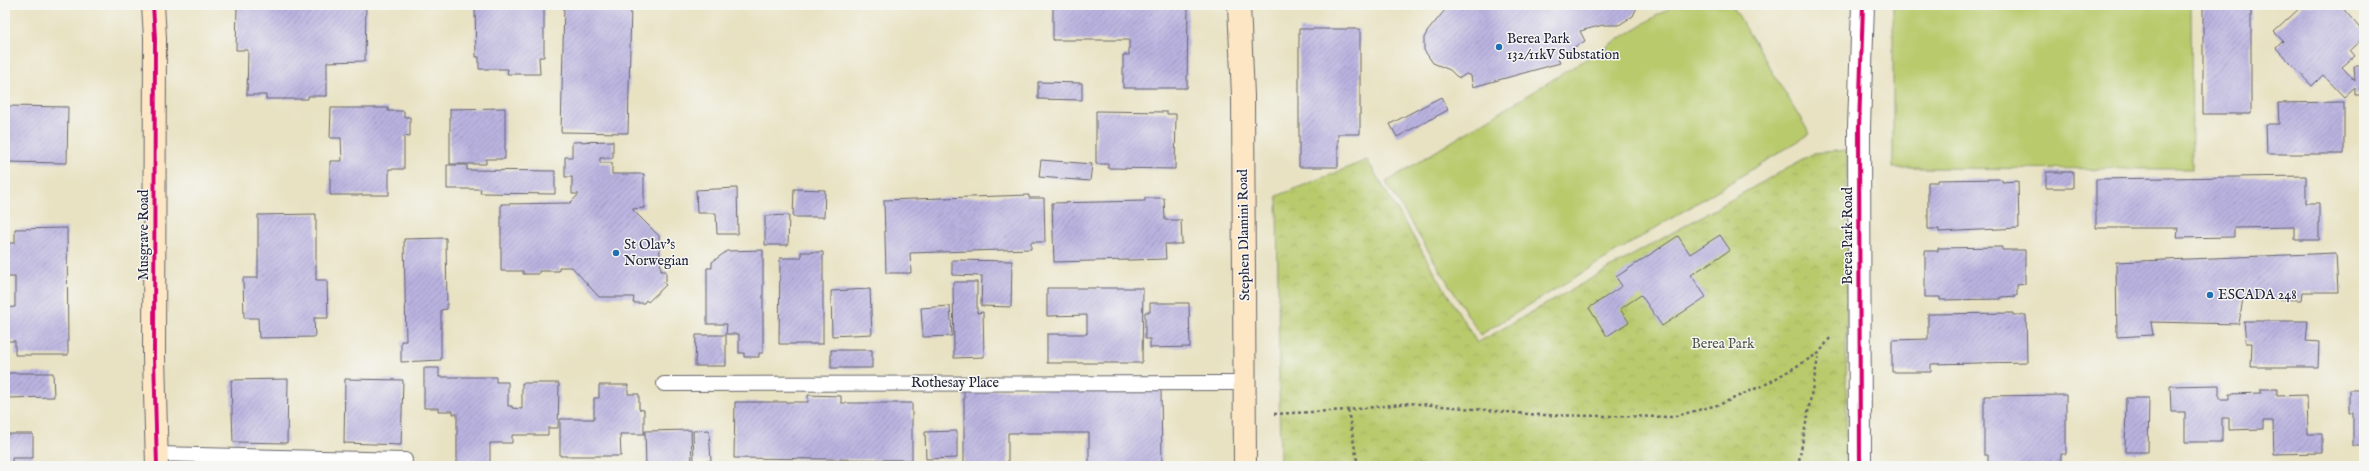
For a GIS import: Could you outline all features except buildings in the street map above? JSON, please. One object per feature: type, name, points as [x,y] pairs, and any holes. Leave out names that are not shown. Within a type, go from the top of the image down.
[{"type":"main road","name":"Musgrave Road","points":[[153,5],[155,38],[154,357],[157,460]]},
{"type":"main road","name":"Stephen Dlamini Road","points":[[1240,5],[1246,383],[1245,466]]},
{"type":"street","name":"Berea Park Road","points":[[1860,466],[1859,127],[1863,5]]},
{"type":"lane","name":"Rothesay Place","points":[[664,384],[1246,383]]},
{"type":"lane","points":[[157,460],[406,460]]},
{"type":"path","points":[[1245,416],[1348,410],[1410,403],[1539,415],[1672,417],[1728,401],[1768,383],[1819,353],[1859,302]]},
{"type":"path","points":[[1798,466],[1819,353]]},
{"type":"path","points":[[1348,410],[1358,466]]},
{"type":"green space","points":[[1674,5],[1732,5],[1810,134],[1480,335],[1386,182]]},
{"type":"green space","points":[[1893,5],[2191,5],[2192,169],[1893,168]]},
{"type":"green space","name":"Berea Park","points":[[1847,150],[1846,466],[1280,466],[1277,196],[1367,160],[1477,343],[1814,153]]},
{"type":"cycle path","points":[[153,5],[155,38],[154,357],[157,466]]},
{"type":"cycle path","points":[[1860,466],[1859,127],[1863,5]]},
{"type":"place","name":"Berea Park 132/11kV Substation","points":[[1499,47]]},
{"type":"place","name":"St Olav's Norwegian","points":[[616,253]]},
{"type":"place","name":"ESCADA 248","points":[[2210,295]]}]
